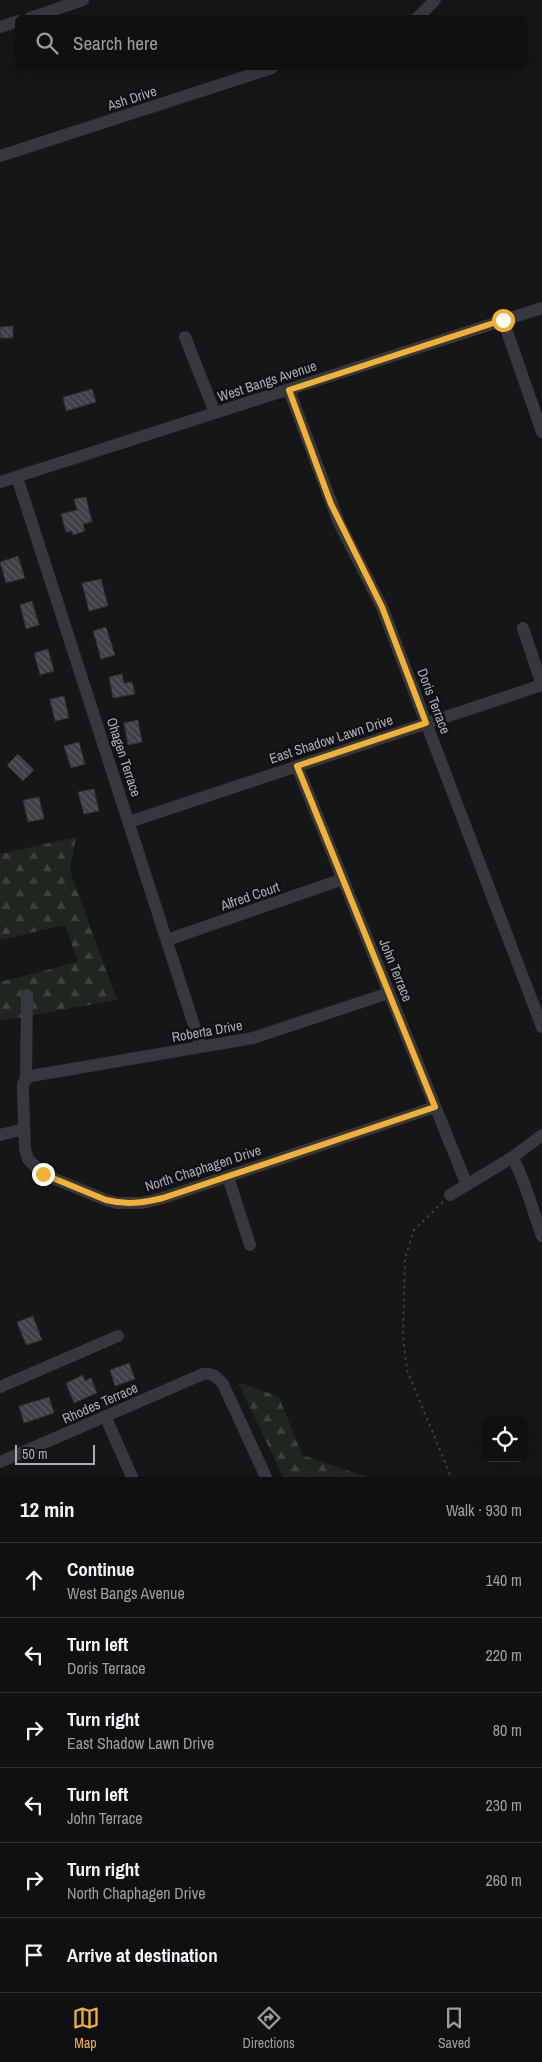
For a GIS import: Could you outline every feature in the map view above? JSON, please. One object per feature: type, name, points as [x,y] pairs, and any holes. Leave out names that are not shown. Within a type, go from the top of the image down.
[{"type":"street","points":[[39,15],[83,0]]},
{"type":"street","points":[[420,15],[435,0]]},
{"type":"street","points":[[0,27],[15,23]]},
{"type":"street","name":"Ash Drive","points":[[0,156],[266,70]]},
{"type":"street","name":"West Bangs Avenue","points":[[5,478],[289,390],[542,308]]},
{"type":"street","points":[[503,320],[542,432]]},
{"type":"street","points":[[185,337],[215,413]]},
{"type":"street","name":"Doris Terrace","points":[[289,390],[331,504],[382,607],[542,1027]]},
{"type":"street","name":"Ohagen Terrace","points":[[5,478],[129,822],[201,1047]]},
{"type":"street","points":[[523,628],[542,685]]},
{"type":"street","name":"East Shadow Lawn Drive","points":[[129,822],[542,685]]},
{"type":"street","name":"John Terrace","points":[[297,766],[467,1185]]},
{"type":"street","name":"Alfred Court","points":[[167,940],[343,879]]},
{"type":"street","name":"Roberta Drive","points":[[26,1079],[32,1076],[268,1034],[389,993]]},
{"type":"street","name":"North Chaphagen Drive","points":[[27,995],[26,1079],[23,1084],[23,1093],[25,1150],[28,1159],[43,1174],[106,1200],[117,1203],[142,1203],[228,1177],[435,1107]]},
{"type":"street","points":[[0,1135],[24,1130]]},
{"type":"street","points":[[450,1195],[513,1157],[542,1134]]},
{"type":"street","points":[[513,1157],[542,1236]]},
{"type":"street","points":[[228,1177],[250,1245]]},
{"type":"street","points":[[0,1388],[118,1336]]},
{"type":"street","name":"Rhodes Terrace","points":[[0,1462],[106,1418],[203,1374],[212,1374],[223,1384],[266,1477]]},
{"type":"street","points":[[106,1418],[132,1477]]},
{"type":"path","points":[[450,1195],[414,1230],[405,1258],[403,1336],[407,1370],[451,1477]]},
{"type":"green space","points":[[76,837],[70,871],[117,1000],[0,1021],[0,982],[78,962],[65,925],[0,940],[0,854]]},
{"type":"green space","points":[[238,1382],[279,1397],[302,1455],[368,1477],[283,1477]]},
{"type":"building","points":[[13,326],[13,338],[0,338],[0,327]]},
{"type":"building","points":[[92,389],[96,402],[66,411],[63,397]]},
{"type":"building","points":[[86,497],[92,522],[83,524],[85,531],[73,535],[72,531],[66,532],[61,514],[77,510],[74,499]]},
{"type":"building","points":[[18,556],[25,578],[6,583],[0,562]]},
{"type":"building","points":[[101,579],[108,606],[89,611],[82,583]]},
{"type":"building","points":[[32,601],[39,625],[26,629],[20,605]]},
{"type":"building","points":[[106,627],[115,655],[101,659],[93,631]]},
{"type":"building","points":[[48,649],[54,671],[40,675],[34,653]]},
{"type":"building","points":[[122,674],[124,683],[132,682],[135,694],[113,698],[109,677]]},
{"type":"building","points":[[64,696],[69,718],[55,721],[50,699]]},
{"type":"building","points":[[138,720],[142,742],[128,745],[124,723]]},
{"type":"building","points":[[79,742],[85,764],[71,768],[64,746]]},
{"type":"building","points":[[18,754],[34,770],[23,781],[7,765]]},
{"type":"building","points":[[94,789],[99,811],[84,814],[78,792]]},
{"type":"building","points":[[39,797],[44,819],[28,822],[23,800]]},
{"type":"building","points":[[33,1316],[42,1340],[26,1345],[17,1322]]},
{"type":"building","points":[[129,1363],[135,1379],[115,1386],[110,1370]]},
{"type":"building","points":[[83,1375],[85,1381],[91,1378],[97,1393],[74,1403],[66,1383]]},
{"type":"building","points":[[49,1397],[54,1413],[24,1423],[19,1406]]},
{"type":"route","points":[[43,1174],[106,1200],[117,1203],[142,1203],[163,1198],[435,1107],[297,766],[426,723],[382,607],[331,504],[289,390],[503,320]]}]
